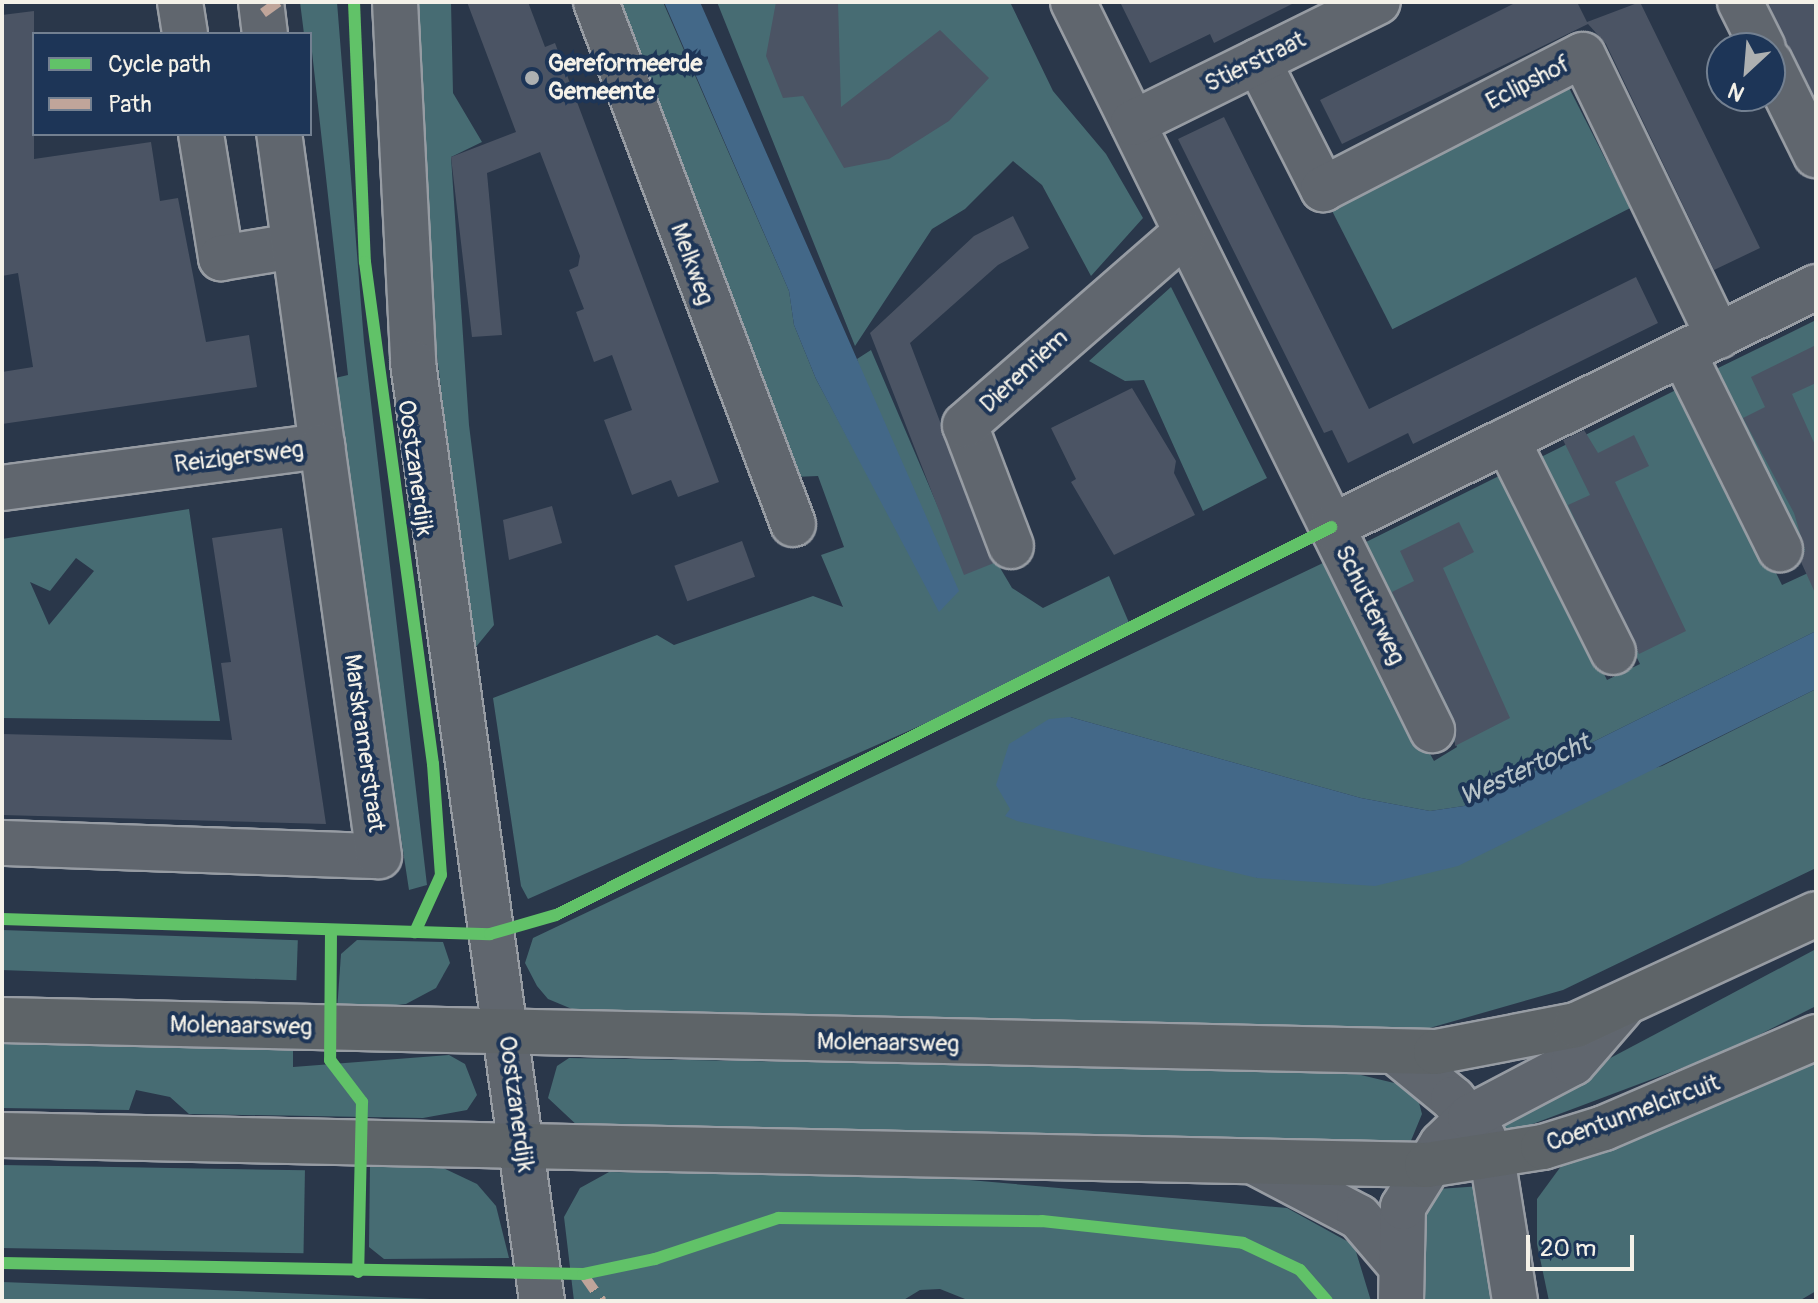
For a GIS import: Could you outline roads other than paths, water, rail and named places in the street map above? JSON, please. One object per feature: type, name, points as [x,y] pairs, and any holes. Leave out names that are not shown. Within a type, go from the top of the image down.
[{"type":"main road","points":[[1397,1053],[1530,1037],[1620,1009],[1816,914]]},
{"type":"main road","name":"Molenaarsweg","points":[[2,1020],[507,1035],[1397,1053]]},
{"type":"main road","name":"Coentunnelcircuit","points":[[1492,1157],[1604,1128],[1816,1037]]},
{"type":"main road","points":[[2,1135],[1258,1164],[1427,1165],[1492,1157]]},
{"type":"street","points":[[180,2],[185,32]]},
{"type":"street","points":[[261,2],[265,32]]},
{"type":"street","name":"Oostzanerdijk","points":[[395,2],[413,363],[542,1301]]},
{"type":"street","name":"Melkweg","points":[[596,2],[793,524]]},
{"type":"street","points":[[1073,2],[1133,123],[1183,235],[1331,527]]},
{"type":"street","name":"Stierstraat","points":[[1133,123],[1378,2]]},
{"type":"street","points":[[1740,2],[1755,32]]},
{"type":"street","name":"Eclipshof","points":[[1258,61],[1323,189],[1583,55],[1701,344]]},
{"type":"street","points":[[1786,94],[1816,155]]},
{"type":"street","points":[[201,136],[221,258],[294,246]]},
{"type":"street","name":"Reizigersweg","points":[[2,488],[322,446],[279,136]]},
{"type":"street","name":"Dierenriem","points":[[1011,546],[965,425],[1183,235]]},
{"type":"street","name":"Schutterweg","points":[[1432,730],[1331,527],[1816,287]]},
{"type":"street","points":[[1701,344],[1780,549]]},
{"type":"street","points":[[1507,440],[1613,652]]},
{"type":"street","name":"Marskramerstraat","points":[[2,843],[379,856],[322,446]]},
{"type":"street","points":[[1401,1283],[1403,1207],[1427,1165],[1470,1117],[1573,1063],[1620,1009]]},
{"type":"street","points":[[1397,1053],[1470,1117],[1492,1157],[1515,1301]]},
{"type":"street","points":[[1258,1164],[1359,1217],[1401,1283]]},
{"type":"water","points":[[664,2],[700,2],[959,591],[939,612],[816,379],[794,325],[789,291]]},
{"type":"water","points":[[1816,631],[1816,689],[1458,866],[1375,886],[1257,878],[1017,821],[1005,816],[1010,809],[996,785],[1009,744],[1049,719],[1070,717],[1361,798],[1430,811],[1464,806]]},
{"type":"place","name":"Gereformeerde Gemeente","points":[[532,78]]},
{"type":"water label","name":"Westertocht","points":[[1525,771]]}]
